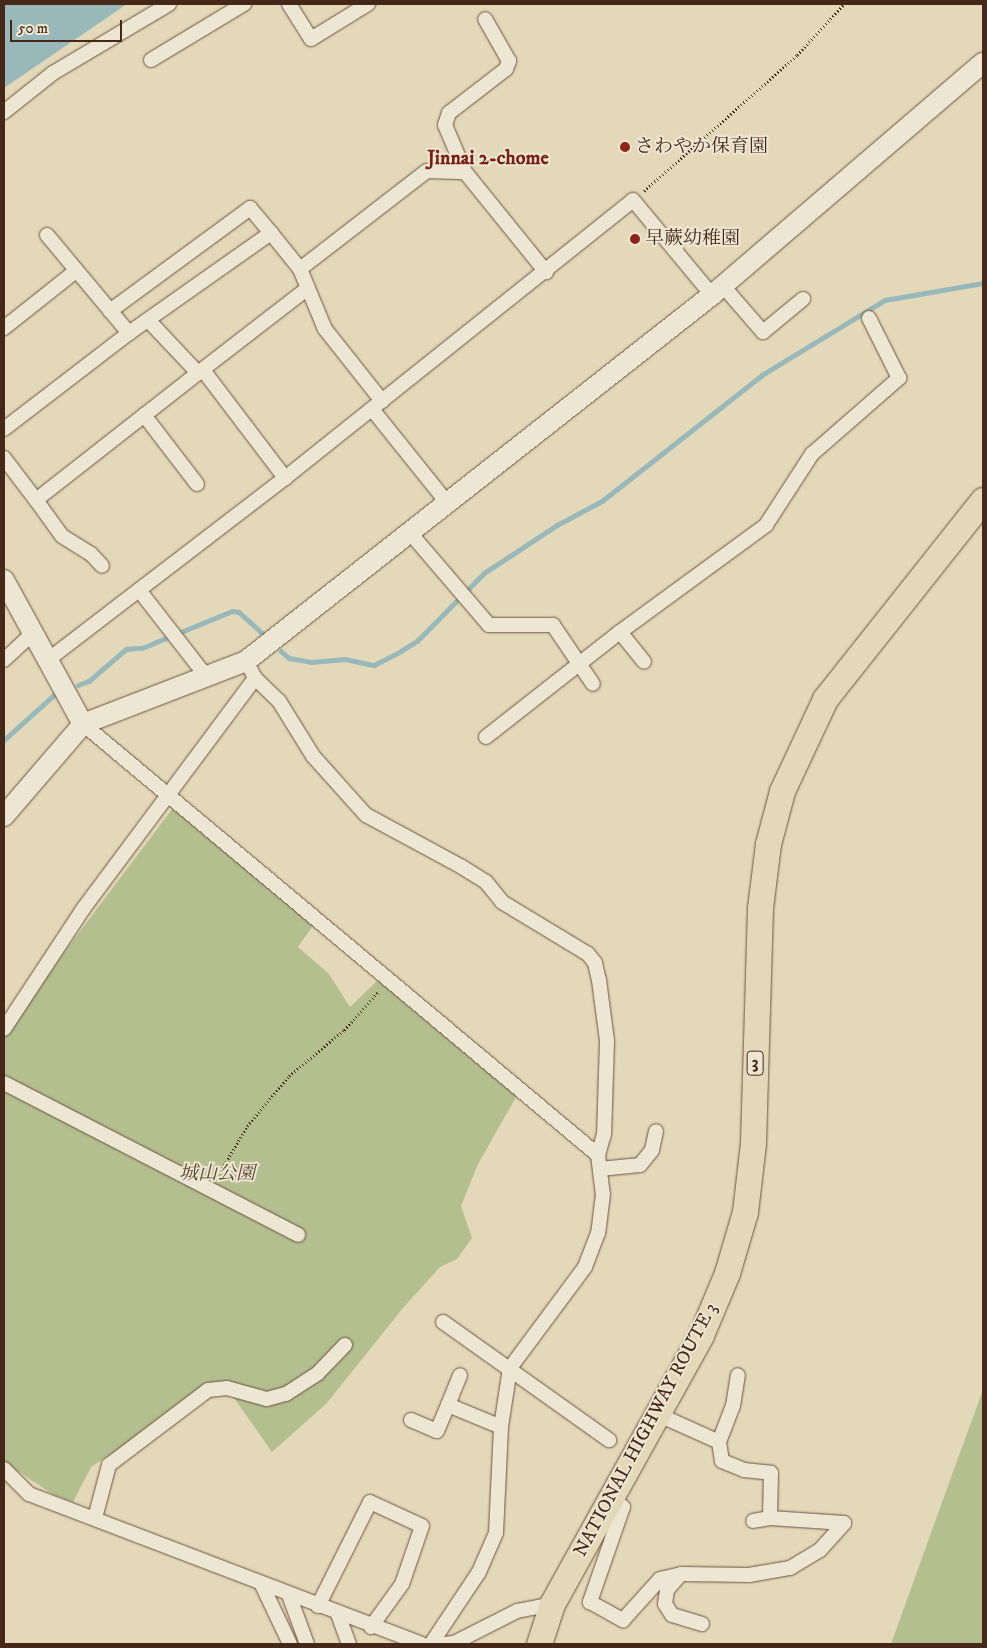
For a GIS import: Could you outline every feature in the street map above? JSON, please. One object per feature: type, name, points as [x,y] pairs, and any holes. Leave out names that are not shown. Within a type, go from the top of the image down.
[{"type":"highway","name":"NATIONAL HIGHWAY ROUTE 3","points":[[539,1644],[552,1604],[701,1335],[727,1273],[745,1212],[753,1143],[760,908],[768,844],[782,791],[825,698],[983,500]]},
{"type":"street","points":[[4,112],[53,73],[169,4]]},
{"type":"street","points":[[151,60],[244,4]]},
{"type":"street","points":[[289,4],[311,40],[368,4]]},
{"type":"street","points":[[485,20],[509,61],[506,68],[449,113],[444,125],[465,172],[546,272]]},
{"type":"street","points":[[4,1029],[83,909],[165,796],[250,670],[411,534],[717,290],[983,63]]},
{"type":"street","points":[[300,269],[427,171],[465,172]]},
{"type":"street","points":[[49,659],[285,478],[546,272],[633,200],[717,290],[763,332],[803,300]]},
{"type":"street","points":[[110,311],[250,208],[300,269],[325,329],[449,505]]},
{"type":"street","points":[[4,429],[129,333],[271,233]]},
{"type":"street","points":[[47,235],[129,333]]},
{"type":"street","points":[[4,328],[76,271]]},
{"type":"street","points":[[36,500],[308,288]]},
{"type":"street","points":[[486,737],[620,632],[766,525],[812,454],[899,378],[869,318]]},
{"type":"street","points":[[148,320],[200,371],[285,478]]},
{"type":"street","points":[[144,415],[197,484]]},
{"type":"street","points":[[4,458],[62,536],[91,554],[102,566]]},
{"type":"street","points":[[411,534],[489,625],[553,624],[593,684]]},
{"type":"street","points":[[4,580],[83,724],[165,796],[388,980],[599,1162],[640,1164],[652,1150],[656,1131]]},
{"type":"street","points":[[139,590],[206,676]]},
{"type":"street","points":[[4,660],[34,632]]},
{"type":"street","points":[[620,632],[644,662]]},
{"type":"street","points":[[4,816],[83,724],[206,676],[250,670]]},
{"type":"street","points":[[250,670],[279,701],[292,726],[330,778],[366,815],[486,882],[502,902],[588,954],[595,963],[607,1041],[604,1134],[599,1162],[603,1194],[598,1233],[585,1267],[510,1368],[501,1427],[496,1533],[479,1572],[431,1644]]},
{"type":"street","points":[[4,1084],[298,1235]]},
{"type":"street","points":[[443,1322],[510,1368],[608,1440]]},
{"type":"street","points":[[95,1518],[109,1465],[208,1390],[227,1388],[267,1399],[286,1394],[318,1373],[344,1345]]},
{"type":"street","points":[[411,1420],[437,1431],[460,1375]]},
{"type":"street","points":[[738,1375],[732,1406],[719,1442],[722,1460],[744,1470],[771,1472],[770,1518]]},
{"type":"street","points":[[448,1405],[501,1427]]},
{"type":"street","points":[[656,1414],[719,1442]]},
{"type":"street","points":[[4,1469],[29,1494],[95,1518],[262,1586],[421,1644]]},
{"type":"street","points":[[611,1498],[623,1507],[590,1602],[622,1620],[660,1579],[681,1574],[749,1575],[790,1568],[820,1550],[844,1523],[770,1518],[753,1521]]},
{"type":"street","points":[[318,1606],[370,1502],[422,1526],[402,1584],[372,1627]]},
{"type":"street","points":[[681,1574],[667,1590],[665,1604],[672,1615],[702,1624]]},
{"type":"street","points":[[262,1586],[290,1644]]},
{"type":"street","points":[[289,1596],[307,1644]]},
{"type":"street","points":[[443,1644],[454,1643],[517,1611],[552,1604]]},
{"type":"street","points":[[338,1614],[349,1644]]},
{"type":"path","points":[[633,200],[797,55],[844,4]]},
{"type":"path","points":[[210,1189],[247,1126],[289,1076],[344,1030],[388,980]]},
{"type":"green space","name":"城山公園","points":[[173,808],[317,920],[298,947],[329,974],[350,1007],[378,980],[520,1090],[478,1164],[461,1206],[472,1238],[457,1259],[440,1267],[403,1308],[326,1404],[272,1452],[227,1388],[208,1390],[91,1467],[73,1502],[54,1495],[4,1462],[4,1032]]},
{"type":"green space","points":[[983,1390],[983,1644],[891,1644],[958,1458]]},
{"type":"water","points":[[7,4],[127,4],[4,88],[4,6]]},
{"type":"waterway","points":[[281,651],[289,658],[311,662],[345,659],[374,665],[401,651],[417,641],[484,573],[557,525],[602,501],[762,375],[885,300],[983,283]]},
{"type":"waterway","points":[[78,685],[89,681],[126,649],[142,648],[232,611],[239,612],[261,632]]},
{"type":"waterway","points":[[4,740],[55,694]]},
{"type":"place","name":"さわやか保育園","points":[[625,147]]},
{"type":"place","name":"早蕨幼稚園","points":[[635,239]]},
{"type":"district","name":"Jinnai 2-chome","points":[[488,158]]}]
